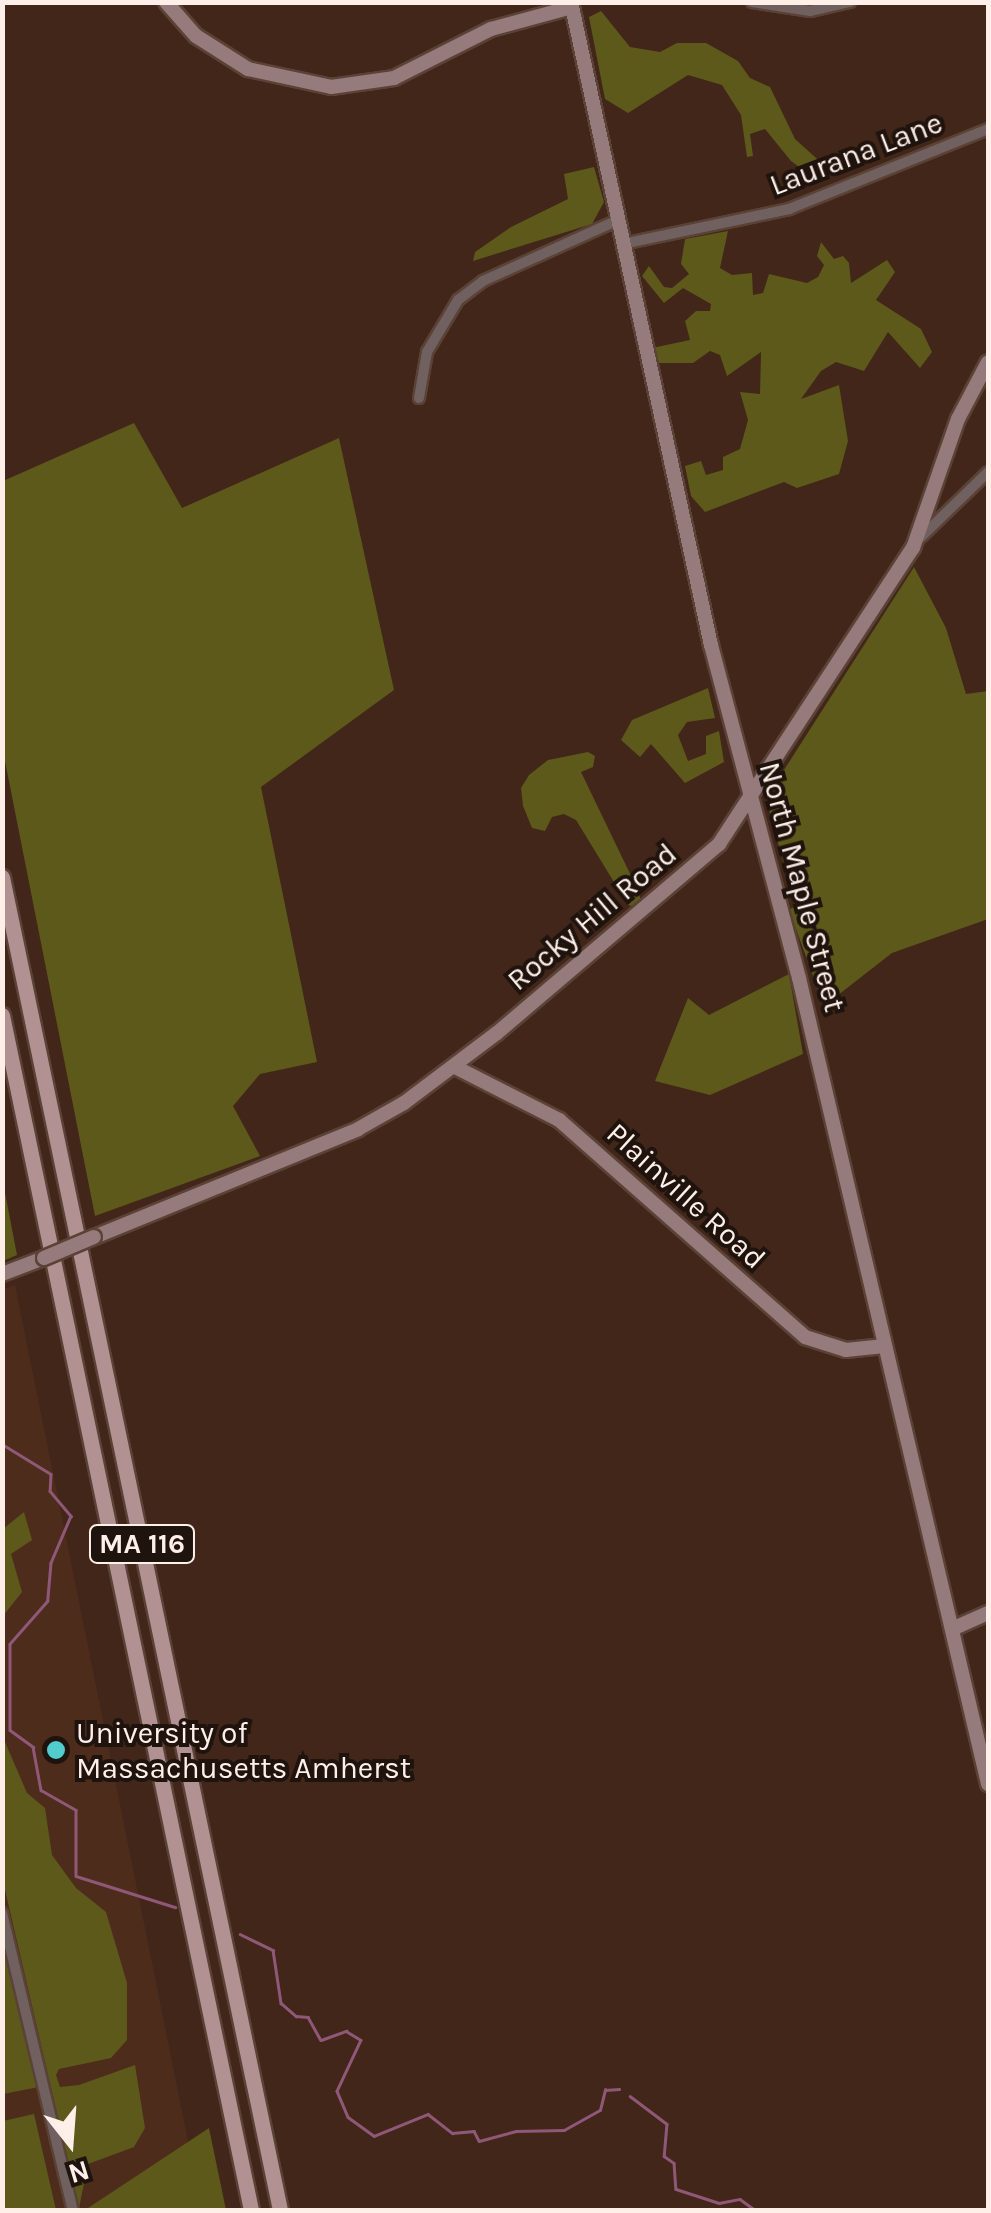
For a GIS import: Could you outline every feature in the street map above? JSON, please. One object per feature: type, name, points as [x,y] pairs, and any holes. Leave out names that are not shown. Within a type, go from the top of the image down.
[{"type":"main road","points":[[166,2],[196,36],[240,65],[283,81],[331,87],[394,78],[491,29],[576,4]]},
{"type":"main road","name":"North Maple Street","points":[[576,4],[616,221],[750,802],[799,978],[882,1346],[988,1784]]},
{"type":"main road","name":"Rocky Hill Road","points":[[2,1274],[358,1129],[455,1068],[688,872],[750,802],[913,548],[958,419],[988,362]]},
{"type":"main road","name":"MA 116","points":[[2,877],[280,2210]]},
{"type":"main road","name":"MA 116","points":[[2,1015],[251,2210]]},
{"type":"main road","name":"Plainville Road","points":[[455,1068],[559,1120],[805,1337],[846,1350],[882,1346]]},
{"type":"main road","points":[[952,1629],[988,1613]]},
{"type":"street","points":[[752,2],[810,11],[850,2]]},
{"type":"street","name":"Laurana Lane","points":[[622,244],[788,209],[988,130]]},
{"type":"street","points":[[419,398],[427,352],[458,300],[482,281],[616,221]]},
{"type":"street","points":[[913,548],[949,503],[988,472]]},
{"type":"street","points":[[2,1913],[73,2210]]},
{"type":"shaded area","points":[[601,11],[630,47],[660,52],[677,43],[706,43],[738,61],[750,78],[770,87],[795,139],[825,166],[820,174],[809,174],[791,161],[765,129],[750,134],[753,156],[747,157],[741,115],[722,85],[688,75],[628,113],[605,99],[589,17]]},
{"type":"shaded area","points":[[594,167],[604,202],[592,224],[473,261],[475,252],[511,227],[568,199],[564,174]]},
{"type":"shaded area","points":[[728,231],[720,268],[732,275],[752,273],[753,295],[763,293],[769,274],[807,283],[818,277],[824,265],[817,256],[821,242],[834,259],[843,256],[849,263],[851,283],[887,260],[895,272],[876,300],[921,329],[932,352],[920,368],[888,332],[864,371],[836,362],[821,371],[801,399],[839,385],[848,441],[839,474],[797,488],[784,482],[705,512],[691,496],[685,466],[701,461],[706,475],[723,470],[723,457],[740,449],[748,420],[740,392],[760,394],[761,352],[727,376],[720,355],[710,351],[693,363],[655,363],[652,348],[690,340],[685,321],[696,311],[710,311],[711,304],[683,288],[664,303],[642,276],[649,266],[664,287],[672,288],[689,274],[681,264],[685,239]]},
{"type":"shaded area","points":[[134,423],[182,508],[339,438],[394,690],[261,787],[317,1062],[260,1074],[233,1106],[260,1156],[95,1216],[3,751],[3,481]]},
{"type":"shaded area","points":[[914,567],[946,628],[966,694],[988,691],[988,919],[892,953],[824,1006],[789,910],[795,906],[766,798]]},
{"type":"shaded area","points":[[708,688],[715,718],[687,722],[678,735],[688,761],[706,754],[706,736],[719,731],[724,762],[685,783],[651,744],[640,757],[621,740],[632,720]]},
{"type":"shaded area","points":[[588,752],[595,756],[593,767],[581,772],[634,882],[641,900],[635,907],[628,905],[576,820],[564,814],[552,817],[545,831],[532,828],[523,806],[521,788],[529,775],[548,760]]},
{"type":"shaded area","points":[[789,974],[803,1054],[710,1095],[655,1081],[688,998],[709,1015]]},
{"type":"shaded area","points":[[2,1177],[17,1255],[3,1261],[2,1261]]},
{"type":"shaded area","name":"University of Massachusetts Amherst","points":[[15,1285],[202,2210],[3,2210],[2,1290]]},
{"type":"shaded area","points":[[24,1512],[32,1540],[11,1554],[22,1592],[3,1616],[3,1529]]},
{"type":"shaded area","points":[[2,1735],[27,1793],[45,1808],[52,1855],[76,1888],[106,1912],[127,1983],[127,2040],[111,2058],[59,2069],[56,2075],[60,2087],[79,2085],[135,2065],[145,2128],[134,2147],[88,2164],[79,2208],[3,1881]]},
{"type":"shaded area","points":[[2,1912],[44,2086],[3,2094],[2,2094]]},
{"type":"shaded area","points":[[34,2114],[56,2210],[3,2210],[3,2121]]},
{"type":"shaded area","points":[[209,2128],[226,2210],[85,2210]]},
{"type":"waterway","points":[[2,1444],[51,1474],[50,1491],[71,1516],[51,1563],[48,1601],[10,1644],[10,1730],[33,1747],[41,1790],[76,1810],[76,1876],[175,1907]]},
{"type":"waterway","points":[[240,1934],[273,1950],[281,2003],[296,2016],[308,2017],[321,2040],[346,2031],[361,2040],[337,2091],[348,2117],[374,2136],[428,2114],[452,2133],[474,2131],[479,2141],[516,2131],[564,2130],[600,2110],[605,2090],[619,2089]]},
{"type":"waterway","points":[[630,2096],[667,2124],[664,2156],[674,2163],[676,2189],[719,2203],[740,2199],[755,2210]]},
{"type":"place","name":"University of Massachusetts Amherst","points":[[56,1750]]}]
